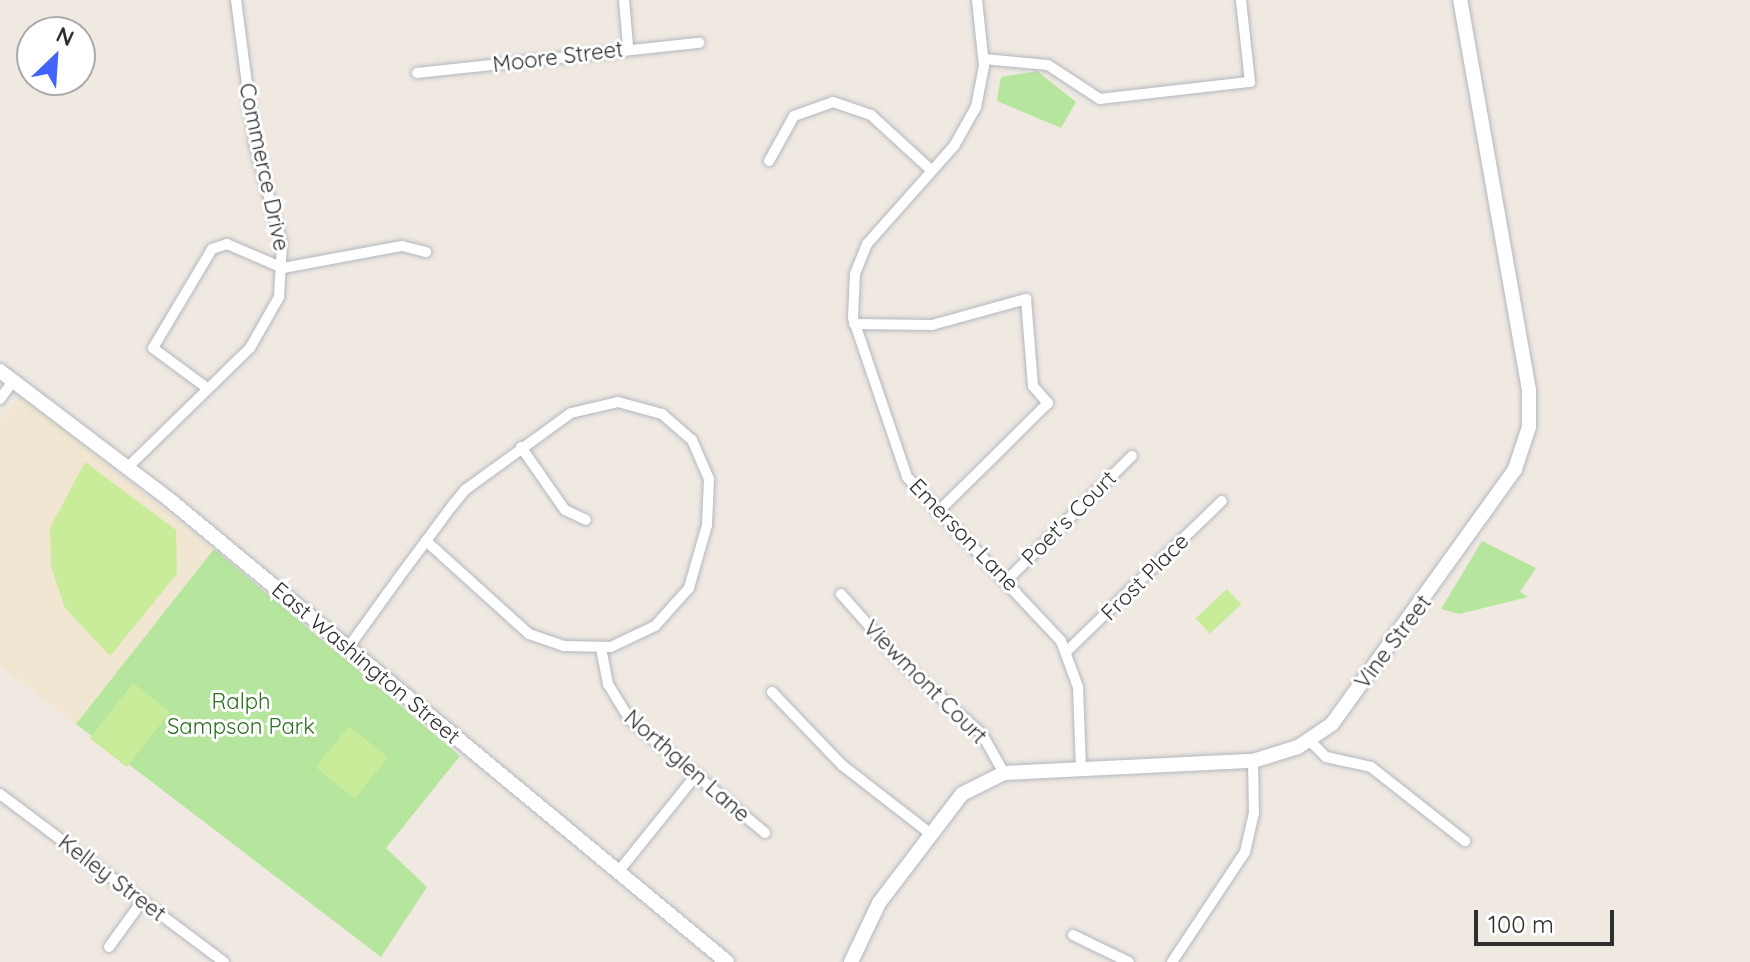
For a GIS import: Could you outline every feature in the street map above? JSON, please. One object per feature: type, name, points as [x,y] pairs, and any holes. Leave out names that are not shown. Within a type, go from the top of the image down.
[{"type":"main road","name":"Vine Street","points":[[851,962],[927,831],[962,794],[1004,773],[1253,761],[1309,740],[1332,724],[1478,525],[1515,469],[1529,427],[1529,390],[1460,0]]},
{"type":"main road","name":"East Washington Street","points":[[0,371],[128,467],[727,962]]},
{"type":"street","name":"Commerce Drive","points":[[128,467],[265,327],[283,268],[255,146],[236,0]]},
{"type":"street","points":[[624,0],[628,46]]},
{"type":"street","name":"Emerson Lane","points":[[977,0],[984,59],[972,116],[860,258],[854,324],[897,459],[938,512],[1007,580],[1066,652],[1078,687],[1081,769]]},
{"type":"street","points":[[984,59],[1048,65],[1100,99],[1250,82],[1241,0]]},
{"type":"street","name":"Moore Street","points":[[417,73],[628,46],[699,43]]},
{"type":"street","points":[[769,161],[791,119],[833,102],[871,115],[931,170]]},
{"type":"street","points":[[207,388],[153,348],[212,249],[227,244],[283,268],[402,246],[426,252]]},
{"type":"street","points":[[854,324],[932,325],[1026,299],[1033,386],[1048,403],[938,512]]},
{"type":"street","points":[[0,399],[13,381]]},
{"type":"street","points":[[348,648],[426,541],[471,484],[571,413],[624,402],[674,422],[705,465],[710,508],[689,588],[655,626],[601,648],[558,645],[521,629],[426,541]]},
{"type":"street","points":[[521,447],[565,510],[586,520]]},
{"type":"street","name":"Poet's Court","points":[[1007,580],[1132,456]]},
{"type":"street","name":"Frost Place","points":[[1066,652],[1222,501]]},
{"type":"street","name":"Viewmont Court","points":[[841,594],[900,661],[982,734],[1004,773]]},
{"type":"street","name":"Northglen Lane","points":[[601,648],[608,684],[628,718],[765,833]]},
{"type":"street","points":[[772,692],[842,765],[927,831]]},
{"type":"street","points":[[1309,740],[1326,757],[1371,767],[1465,841]]},
{"type":"street","points":[[1172,962],[1243,855],[1254,814],[1253,761]]},
{"type":"street","points":[[618,872],[697,774]]},
{"type":"street","name":"Kelley Street","points":[[1,796],[224,962]]},
{"type":"street","points":[[109,947],[143,900]]},
{"type":"street","points":[[1073,935],[1129,962]]},
{"type":"shaded area","points":[[20,395],[214,549],[76,724],[0,666],[0,421]]},
{"type":"green space","points":[[1037,71],[1076,102],[1061,128],[997,101],[1001,77]]},
{"type":"green space","points":[[85,462],[176,530],[177,574],[110,656],[65,608],[51,566],[50,528]]},
{"type":"green space","points":[[1482,541],[1536,568],[1520,592],[1528,597],[1459,614],[1441,609]]},
{"type":"green space","name":"Ralph Sampson Park","points":[[214,549],[460,756],[386,848],[427,887],[381,957],[76,724]]},
{"type":"green space","points":[[1227,589],[1241,604],[1210,634],[1196,618]]},
{"type":"green space","points":[[133,683],[170,712],[127,767],[90,738]]},
{"type":"green space","points":[[349,726],[388,757],[355,799],[316,767]]}]
